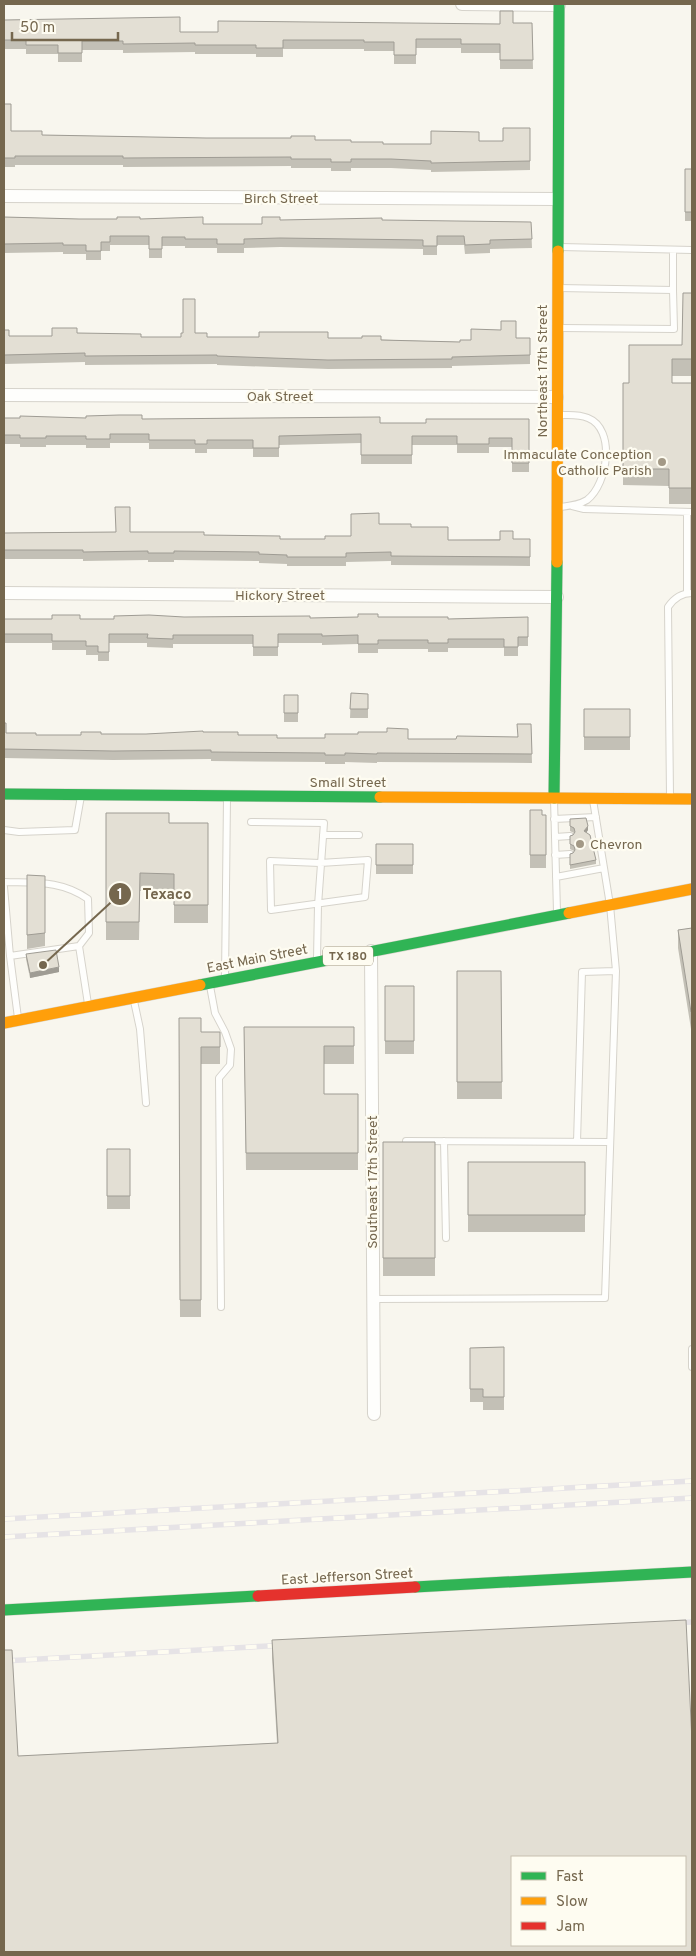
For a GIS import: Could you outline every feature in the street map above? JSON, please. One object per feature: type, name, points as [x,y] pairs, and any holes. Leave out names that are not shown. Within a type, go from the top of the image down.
[{"type":"street","points":[[462,4],[559,4]]},
{"type":"street","name":"Northeast 17th Street","points":[[554,798],[557,597],[559,4]]},
{"type":"street","name":"Birch Street","points":[[4,196],[558,199]]},
{"type":"street","name":"Oak Street","points":[[4,395],[557,397]]},
{"type":"street","name":"Hickory Street","points":[[4,593],[557,597]]},
{"type":"street","name":"Small Street","points":[[4,794],[692,799]]},
{"type":"street","name":"East Main Street","points":[[4,1023],[692,888]]},
{"type":"street","name":"Southeast 17th Street","points":[[371,951],[374,1414]]},
{"type":"street","name":"East Jefferson Street","points":[[4,1610],[692,1572]]},
{"type":"lane","points":[[557,247],[692,250]]},
{"type":"lane","points":[[557,328],[674,329],[672,250]]},
{"type":"lane","points":[[557,288],[673,290]]},
{"type":"lane","points":[[557,415],[580,415],[590,418],[600,426],[604,436],[605,462],[600,482],[587,499],[572,506],[557,507]]},
{"type":"lane","points":[[572,506],[584,510],[690,512],[690,593],[674,599],[668,607],[670,799]]},
{"type":"lane","points":[[4,830],[19,832],[75,830],[81,795]]},
{"type":"lane","points":[[225,980],[227,796]]},
{"type":"lane","points":[[554,798],[557,915]]},
{"type":"lane","points":[[373,1299],[604,1298],[616,971],[610,905],[593,799]]},
{"type":"lane","points":[[554,819],[596,817]]},
{"type":"lane","points":[[252,822],[324,823],[320,862],[317,962]]},
{"type":"lane","points":[[589,835],[598,834]]},
{"type":"lane","points":[[323,835],[359,835]]},
{"type":"lane","points":[[555,837],[570,836]]},
{"type":"lane","points":[[593,852],[601,851]]},
{"type":"lane","points":[[555,855],[570,854]]},
{"type":"lane","points":[[368,860],[365,897],[318,905],[271,910],[270,861],[320,862],[368,860]]},
{"type":"lane","points":[[556,877],[604,868]]},
{"type":"lane","points":[[4,882],[53,884],[75,890],[88,899],[88,933],[79,946],[89,1006]]},
{"type":"lane","points":[[4,887],[18,1020]]},
{"type":"lane","points":[[10,956],[79,946]]},
{"type":"lane","points":[[577,1142],[582,972],[616,971]]},
{"type":"lane","points":[[209,983],[215,1013],[231,1049],[230,1065],[219,1078],[221,1307]]},
{"type":"lane","points":[[133,998],[140,1029],[146,1103]]},
{"type":"lane","points":[[406,1141],[610,1142]]},
{"type":"lane","points":[[444,1141],[446,1238]]},
{"type":"lane","points":[[692,1350],[692,1367]]},
{"type":"building","points":[[500,11],[513,11],[513,23],[532,23],[533,60],[500,60],[500,44],[461,44],[461,39],[416,39],[416,55],[394,55],[394,42],[364,42],[364,40],[283,40],[283,48],[256,48],[256,45],[195,45],[195,43],[123,44],[123,41],[82,41],[82,53],[58,53],[58,45],[26,45],[26,40],[4,40],[4,20],[180,17],[180,32],[218,32],[218,21],[500,24]]},
{"type":"building","points":[[4,104],[11,104],[11,131],[42,131],[42,135],[206,138],[291,138],[291,136],[315,136],[315,140],[351,140],[351,142],[383,142],[383,144],[431,144],[431,131],[479,132],[479,141],[503,141],[503,128],[530,128],[530,161],[431,163],[431,161],[391,159],[351,159],[351,162],[331,162],[331,159],[291,159],[291,157],[123,158],[123,156],[15,156],[15,158],[4,158]]},
{"type":"building","points":[[685,169],[692,169],[692,212],[685,212]]},
{"type":"building","points":[[4,217],[117,219],[117,217],[140,217],[140,219],[203,217],[203,224],[262,224],[262,217],[280,217],[280,220],[382,218],[382,220],[531,222],[532,239],[490,240],[490,244],[465,245],[464,236],[437,236],[437,246],[423,246],[423,240],[280,238],[244,239],[244,244],[217,244],[217,239],[162,237],[162,249],[149,249],[149,236],[110,236],[110,242],[101,242],[101,251],[86,251],[86,245],[63,245],[63,243],[4,244]]},
{"type":"building","points":[[683,293],[692,293],[692,359],[672,359],[672,383],[692,383],[692,488],[669,488],[669,469],[623,469],[623,383],[629,383],[629,345],[682,345]]},
{"type":"building","points":[[183,299],[195,299],[195,333],[207,333],[207,337],[259,337],[259,332],[328,332],[328,338],[381,336],[381,340],[460,342],[460,340],[471,340],[471,329],[501,330],[501,321],[516,321],[516,338],[530,338],[530,355],[452,357],[452,359],[328,360],[217,355],[85,356],[85,353],[4,355],[4,330],[9,330],[9,336],[52,336],[52,328],[77,328],[77,333],[141,334],[141,337],[181,337],[181,333],[183,333]]},
{"type":"building","points":[[142,415],[142,419],[380,417],[380,423],[426,423],[426,419],[529,419],[529,463],[512,463],[512,438],[489,438],[489,444],[457,444],[457,436],[412,436],[412,455],[361,455],[361,434],[279,436],[279,448],[253,448],[253,440],[207,440],[207,444],[195,444],[195,440],[149,440],[149,434],[110,434],[110,439],[86,439],[86,436],[20,438],[20,435],[4,435],[4,418],[20,418],[20,416],[86,418],[86,416]]},
{"type":"building","points":[[115,507],[130,507],[130,532],[204,532],[204,535],[280,536],[280,539],[325,539],[325,536],[351,536],[351,514],[379,513],[379,524],[411,524],[411,527],[448,527],[448,540],[500,540],[500,531],[513,531],[513,539],[530,539],[530,557],[391,556],[391,552],[346,553],[346,557],[287,557],[287,555],[259,554],[259,552],[174,551],[174,553],[148,553],[148,551],[4,550],[4,533],[116,532]]},
{"type":"building","points":[[358,614],[378,614],[378,617],[448,617],[448,619],[528,617],[528,637],[518,637],[518,647],[504,647],[504,639],[448,639],[448,643],[428,643],[428,640],[378,640],[378,644],[358,644],[358,635],[278,634],[278,647],[253,647],[253,635],[173,635],[173,639],[147,638],[148,634],[109,634],[109,652],[98,652],[98,646],[86,646],[86,641],[52,641],[52,634],[4,634],[4,619],[52,619],[52,615],[80,615],[80,619],[114,619],[114,616],[149,615],[184,617],[310,616],[310,618],[358,617]]},
{"type":"building","points":[[351,693],[368,694],[368,709],[350,709]]},
{"type":"building","points":[[284,695],[298,695],[298,713],[284,713]]},
{"type":"building","points":[[584,709],[630,709],[630,737],[584,737]]},
{"type":"building","points":[[4,723],[6,723],[6,733],[36,733],[36,735],[81,735],[81,732],[146,734],[203,731],[238,732],[238,735],[277,735],[277,738],[325,738],[325,734],[387,732],[387,728],[408,729],[408,739],[456,739],[457,736],[518,737],[517,724],[531,724],[532,754],[345,753],[345,755],[325,755],[325,753],[211,752],[211,750],[4,749]]},
{"type":"building","points":[[530,810],[542,810],[542,815],[546,815],[546,855],[530,855]]},
{"type":"building","points":[[106,813],[169,813],[169,823],[208,823],[208,905],[174,905],[174,874],[140,873],[139,922],[106,922]]},
{"type":"building","name":"Chevron","points":[[586,818],[588,826],[584,831],[590,835],[596,860],[570,865],[570,854],[575,850],[574,846],[570,844],[570,836],[575,832],[574,828],[570,826],[570,819]]},
{"type":"building","points":[[376,844],[413,844],[413,865],[376,865]]},
{"type":"building","points":[[27,875],[45,876],[45,933],[27,935]]},
{"type":"building","points":[[692,928],[692,1011],[691,1012],[678,930]]},
{"type":"building","points":[[56,950],[59,967],[30,973],[26,954]]},
{"type":"building","points":[[457,971],[501,971],[502,1082],[457,1082]]},
{"type":"building","points":[[385,986],[414,986],[414,1041],[385,1041]]},
{"type":"building","points":[[179,1018],[201,1018],[201,1032],[220,1032],[220,1047],[201,1047],[201,1300],[180,1300]]},
{"type":"building","points":[[244,1027],[354,1027],[354,1046],[324,1046],[324,1094],[358,1094],[358,1153],[246,1153]]},
{"type":"building","points":[[383,1142],[435,1142],[435,1258],[383,1258]]},
{"type":"building","points":[[107,1149],[130,1149],[130,1196],[107,1196]]},
{"type":"building","points":[[468,1162],[585,1162],[585,1215],[468,1215]]},
{"type":"building","points":[[504,1347],[504,1397],[483,1397],[483,1389],[470,1389],[470,1348]]},
{"type":"building","points":[[686,1620],[692,1741],[692,1952],[4,1952],[4,1650],[12,1650],[18,1756],[278,1743],[272,1640]]},
{"type":"railway","points":[[4,1519],[692,1481]]},
{"type":"railway","points":[[4,1537],[692,1498]]},
{"type":"railway","points":[[673,1623],[692,1622]]},
{"type":"railway","points":[[4,1661],[286,1645]]},
{"type":"traffic: fast","points":[[558,251],[559,4]]},
{"type":"traffic: fast","points":[[554,798],[557,562]]},
{"type":"traffic: fast","points":[[4,794],[380,797]]},
{"type":"traffic: fast","points":[[200,985],[569,913]]},
{"type":"traffic: fast","points":[[415,1587],[692,1572]]},
{"type":"traffic: fast","points":[[4,1610],[258,1596]]},
{"type":"traffic: slow","points":[[557,562],[558,251]]},
{"type":"traffic: slow","points":[[380,797],[692,799]]},
{"type":"traffic: slow","points":[[569,913],[692,889]]},
{"type":"traffic: slow","points":[[4,1023],[200,985]]},
{"type":"traffic: jam","points":[[258,1596],[415,1587]]},
{"type":"place","name":"Immaculate Conception Catholic Parish","points":[[662,462]]},
{"type":"place","name":"Chevron","points":[[580,844]]},
{"type":"place","name":"Texaco","points":[[43,965]]}]
